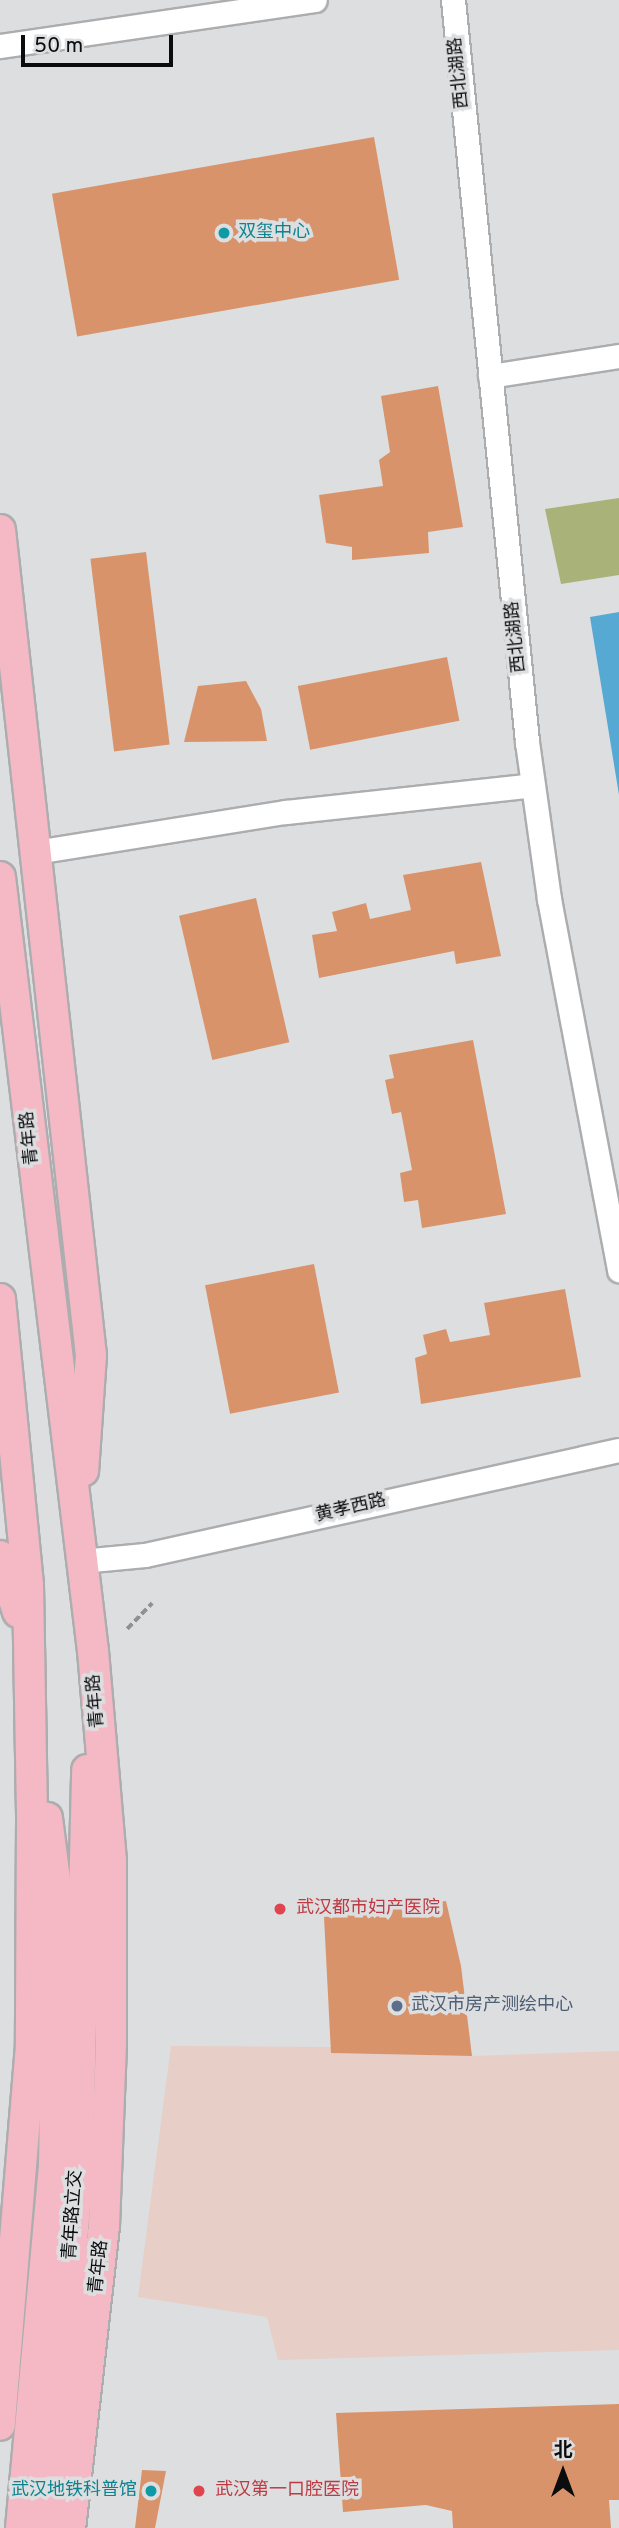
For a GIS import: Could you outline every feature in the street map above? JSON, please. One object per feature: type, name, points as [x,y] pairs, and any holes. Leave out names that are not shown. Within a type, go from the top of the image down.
[{"type":"main road","points":[[0,530],[91,1355],[80,1550]]},
{"type":"main road","name":"青年路","points":[[0,877],[93,1651],[111,1861],[111,2043],[104,2226],[70,2528]]},
{"type":"main road","points":[[0,1299],[13,1593]]},
{"type":"main road","points":[[0,1556],[13,1593],[30,1663],[69,1902]]},
{"type":"main road","points":[[69,1902],[93,1651]]},
{"type":"main road","points":[[0,2425],[11,2199],[31,2045],[30,1663]]},
{"type":"main road","name":"青年路立交","points":[[21,2528],[54,2166],[69,1902]]},
{"type":"main road","name":"青年路立交","points":[[48,2528],[77,2186],[69,1902]]},
{"type":"street","points":[[0,46],[315,0]]},
{"type":"street","name":"西北湖路","points":[[453,0],[533,785],[549,899],[619,1269]]},
{"type":"street","points":[[490,376],[619,356]]},
{"type":"street","points":[[35,852],[286,812],[533,785]]},
{"type":"street","name":"黄孝西路","points":[[80,1550],[145,1555],[619,1450]]},
{"type":"path","points":[[127,1629],[152,1603]]},
{"type":"shaded area","points":[[171,2046],[331,2047],[333,2053],[472,2056],[619,2051],[619,2350],[278,2360],[267,2317],[138,2297]]},
{"type":"green space","points":[[619,498],[619,575],[561,584],[545,509]]},
{"type":"water","points":[[619,612],[619,795],[590,617]]},
{"type":"building","name":"双玺中心","points":[[374,137],[399,280],[77,337],[52,194]]},
{"type":"building","points":[[438,386],[463,527],[428,532],[429,553],[352,560],[352,547],[326,543],[319,495],[383,486],[379,460],[390,452],[381,396]]},
{"type":"building","points":[[146,552],[170,745],[114,751],[90,559]]},
{"type":"building","points":[[447,657],[459,721],[310,750],[298,686]]},
{"type":"building","points":[[246,681],[261,709],[267,741],[184,742],[198,686]]},
{"type":"building","points":[[481,862],[501,956],[456,964],[454,951],[319,978],[312,935],[337,931],[332,912],[366,903],[370,919],[411,910],[403,875]]},
{"type":"building","points":[[256,898],[289,1042],[212,1060],[179,916]]},
{"type":"building","points":[[473,1040],[506,1214],[422,1228],[418,1200],[404,1202],[400,1173],[412,1170],[401,1112],[392,1114],[385,1080],[394,1078],[389,1055]]},
{"type":"building","points":[[314,1264],[339,1393],[230,1414],[205,1285]]},
{"type":"building","points":[[565,1289],[581,1377],[421,1404],[415,1358],[427,1354],[423,1335],[446,1329],[450,1342],[490,1335],[484,1303]]},
{"type":"building","name":"武汉市房产测绘中心","points":[[446,1901],[461,1966],[472,2056],[331,2053],[324,1917]]},
{"type":"building","points":[[619,2404],[619,2500],[609,2500],[611,2528],[453,2528],[452,2511],[426,2505],[343,2512],[336,2413]]},
{"type":"building","name":"武汉地铁科普馆","points":[[142,2470],[166,2471],[155,2528],[135,2528]]},
{"type":"place","name":"双玺中心","points":[[224,233]]},
{"type":"place","name":"武汉都市妇产医院","points":[[280,1909]]},
{"type":"place","name":"武汉市房产测绘中心","points":[[397,2006]]},
{"type":"place","name":"武汉地铁科普馆","points":[[151,2491]]},
{"type":"place","name":"武汉第一口腔医院","points":[[199,2491]]}]
